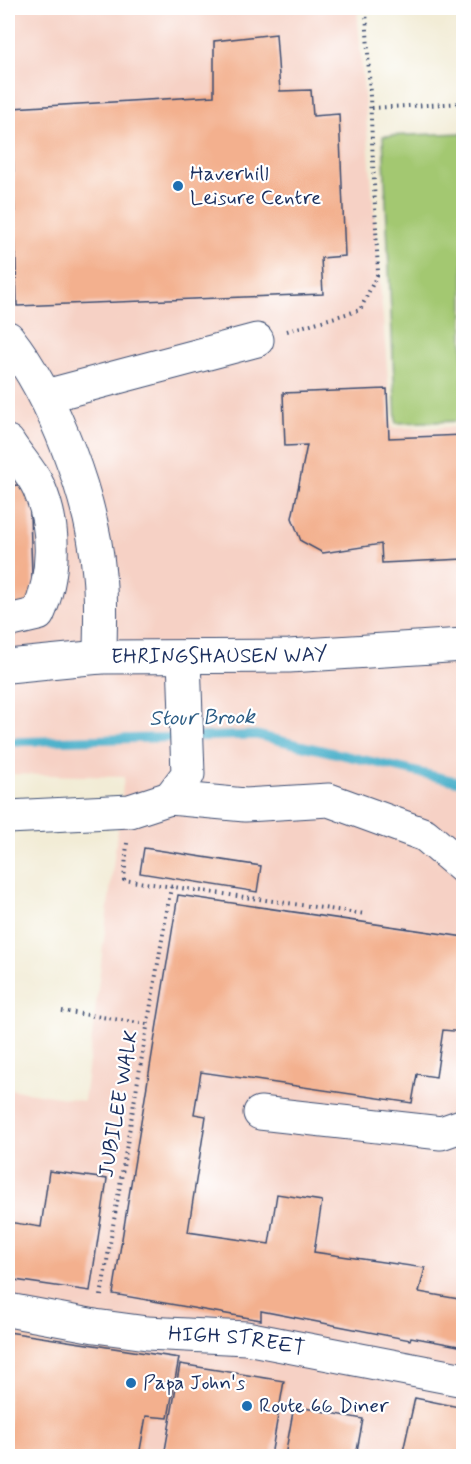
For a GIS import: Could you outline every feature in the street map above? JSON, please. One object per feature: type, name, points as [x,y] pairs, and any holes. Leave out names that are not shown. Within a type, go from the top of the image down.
[{"type":"street","name":"EHRINGSHAUSEN WAY","points":[[8,338],[46,396],[85,495],[99,574],[100,657],[289,656],[464,645]]},
{"type":"street","points":[[46,396],[257,340]]},
{"type":"street","points":[[8,442],[39,486],[48,513],[51,555],[49,590],[38,614],[8,621]]},
{"type":"street","points":[[8,666],[100,657]]},
{"type":"street","points":[[179,786],[186,698],[184,658]]},
{"type":"street","points":[[8,817],[130,811],[179,786],[245,805],[329,800],[425,835],[464,868]]},
{"type":"street","points":[[260,1113],[441,1133],[464,1125]]},
{"type":"street","name":"HIGH STREET","points":[[8,1310],[147,1333],[246,1338],[464,1380]]},
{"type":"path","points":[[257,340],[360,310],[378,273],[366,8]]},
{"type":"path","points":[[372,108],[464,102]]},
{"type":"path","points":[[130,811],[124,880],[365,914]]},
{"type":"path","name":"JUBILEE WALK","points":[[95,1326],[171,886]]},
{"type":"path","points":[[62,1011],[147,1024]]},
{"type":"shaded area","points":[[8,8],[357,8],[392,428],[463,427],[463,1456],[8,1456],[8,1089],[84,1101],[124,777],[8,774]]},
{"type":"green space","points":[[463,133],[463,421],[396,423],[383,136]]},
{"type":"building","name":"Haverhill Leisure Centre","points":[[276,34],[280,91],[311,90],[313,116],[339,114],[345,256],[321,258],[323,294],[17,306],[12,108],[214,96],[214,41]]},
{"type":"building","points":[[387,389],[389,438],[464,435],[464,559],[382,563],[381,544],[323,553],[301,541],[292,518],[307,445],[285,446],[283,393]]},
{"type":"building","points":[[29,484],[33,605],[8,607],[8,486]]},
{"type":"building","points":[[144,848],[261,866],[257,892],[140,873]]},
{"type":"building","points":[[178,895],[464,937],[464,1032],[443,1030],[436,1077],[417,1074],[412,1103],[201,1072],[194,1114],[206,1116],[188,1232],[269,1244],[277,1194],[322,1201],[314,1252],[425,1268],[419,1292],[464,1300],[464,1347],[411,1337],[410,1340],[261,1311],[261,1320],[113,1294]]},
{"type":"building","points":[[49,1171],[107,1179],[90,1291],[8,1279],[8,1222],[41,1227]]},
{"type":"building","points":[[8,1332],[179,1358],[168,1418],[146,1416],[139,1456],[8,1456]]},
{"type":"building","points":[[180,1364],[284,1381],[271,1456],[164,1456]]},
{"type":"building","points":[[415,1398],[464,1408],[464,1456],[402,1456]]},
{"type":"building","points":[[294,1406],[363,1419],[356,1456],[285,1456]]},
{"type":"waterway","name":"Stour Brook","points":[[8,742],[256,735],[464,783]]},
{"type":"place","name":"Haverhill Leisure Centre","points":[[178,186]]},
{"type":"place","name":"Papa John's","points":[[131,1383]]},
{"type":"place","name":"Route 66 Diner","points":[[247,1406]]}]
